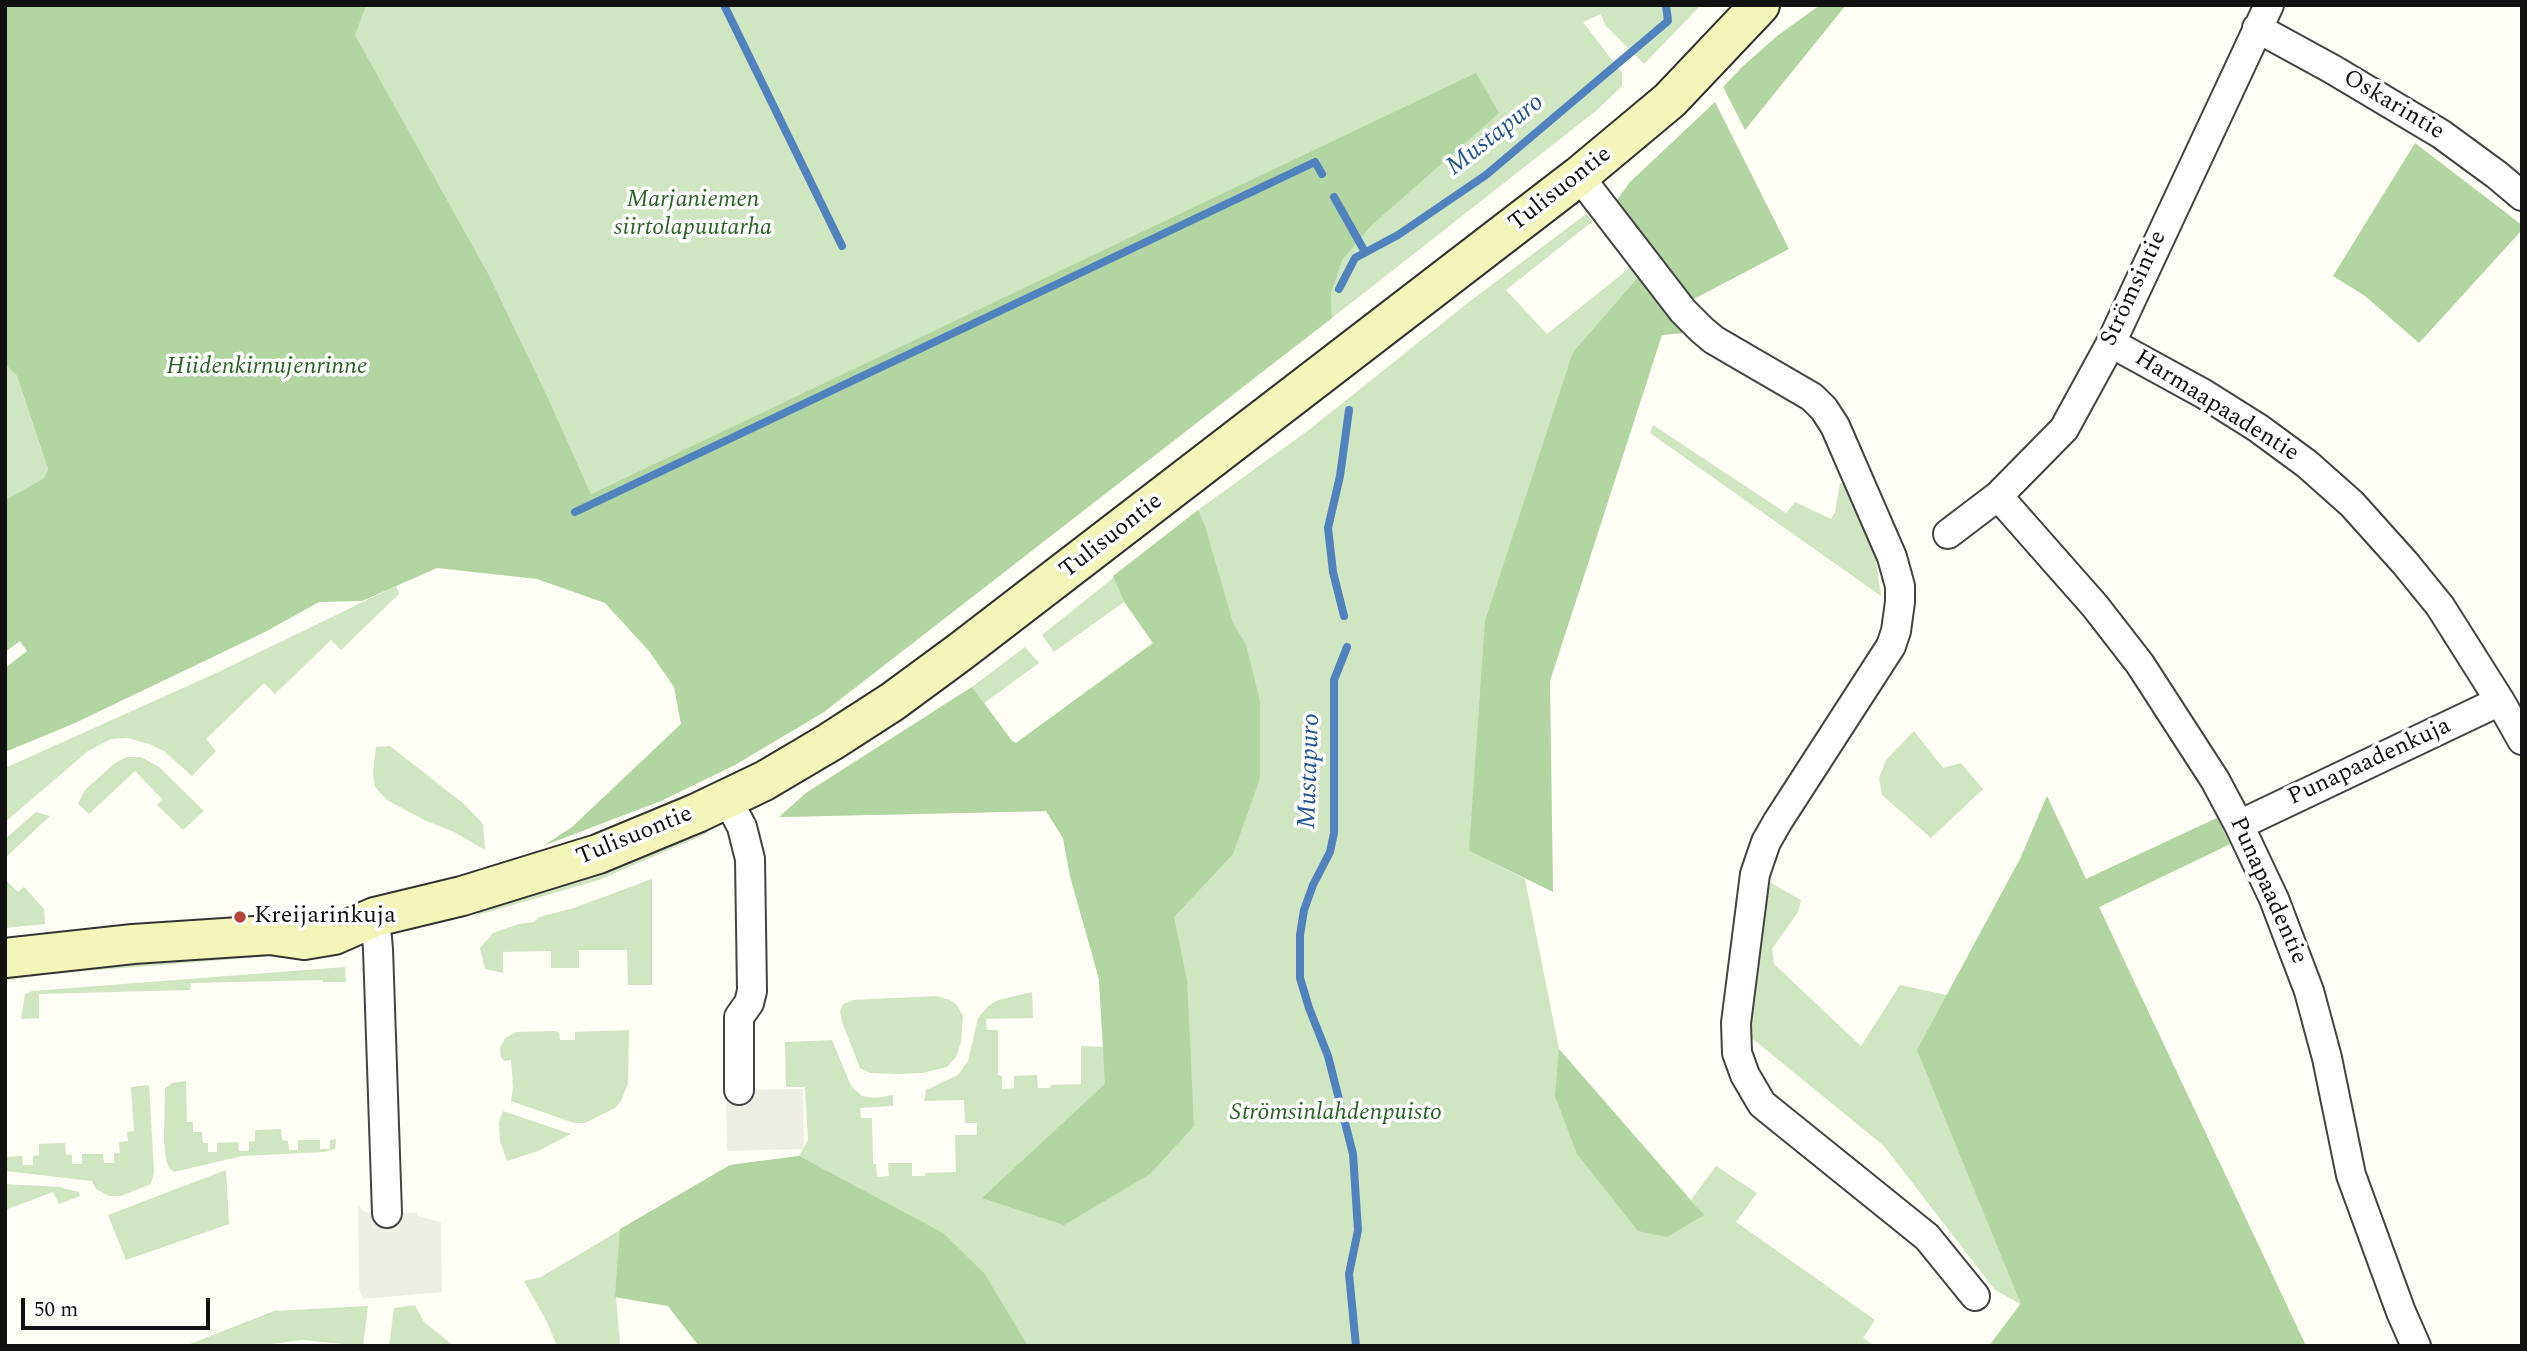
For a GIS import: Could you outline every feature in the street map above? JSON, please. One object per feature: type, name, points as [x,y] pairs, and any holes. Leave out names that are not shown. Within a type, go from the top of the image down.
[{"type":"main road","name":"Tulisuontie","points":[[5,958],[109,946],[270,935],[304,940],[334,935],[375,917],[475,892],[598,854],[727,799],[830,742],[950,659],[1579,176],[1670,100],[1760,5]]},
{"type":"street","name":"Oskarintie","points":[[2263,17],[2332,69],[2441,134],[2497,174],[2522,196]]},
{"type":"street","name":"Strömsintie","points":[[1948,534],[1998,496],[2064,429],[2111,343],[2263,17]]},
{"type":"street","points":[[1579,176],[1683,311],[1714,340],[1812,397],[1824,409],[1835,426],[1892,558],[1900,586],[1899,619],[1891,646],[1778,821],[1766,842],[1755,874],[1736,1023],[1737,1054],[1745,1075],[1762,1104],[1927,1237],[1975,1296]]},
{"type":"street","name":"Harmaapaadentie","points":[[2111,343],[2204,394],[2258,428],[2307,464],[2352,504],[2406,563],[2440,606],[2522,740]]},
{"type":"street","name":"Punapaadentie","points":[[1998,496],[2095,606],[2140,664],[2216,780],[2239,825],[2274,899],[2309,991],[2327,1058],[2351,1175],[2400,1312],[2416,1346]]},
{"type":"street","name":"Punapaadenkuja","points":[[2239,825],[2500,701]]},
{"type":"street","points":[[727,799],[742,827],[750,859],[752,991],[749,1003],[739,1017],[739,1090]]},
{"type":"street","points":[[375,917],[387,1213]]},
{"type":"green space","name":"Hiidenkirnujenrinne","points":[[5,5],[366,5],[355,35],[489,275],[591,494],[1476,73],[1499,113],[1373,224],[1343,259],[1331,293],[1332,318],[824,712],[735,765],[661,801],[543,846],[572,827],[681,724],[674,687],[649,651],[605,603],[537,579],[437,568],[362,601],[319,602],[265,632],[75,723],[5,752],[5,668],[27,651],[20,641],[5,652],[5,500],[44,478],[48,469],[17,376],[5,364]]},
{"type":"green space","name":"Marjaniemen siirtolapuutarha","points":[[338,5],[1701,5],[1644,64],[1605,25],[1601,14],[1583,22],[1622,73],[1622,86],[1597,110],[1332,318],[1331,293],[1343,259],[1373,224],[1476,74],[591,494],[489,275]]},
{"type":"green space","points":[[1820,5],[1846,5],[1745,130],[1723,87],[1777,36]]},
{"type":"green space","points":[[1715,102],[1789,249],[1694,299],[1617,200],[1630,182]]},
{"type":"green space","points":[[2415,143],[2522,225],[2522,230],[2419,343],[2365,296],[2333,276]]},
{"type":"green space","name":"Strömsinlahdenpuisto","points":[[1586,214],[1593,221],[1506,290],[1547,334],[1631,267],[1639,276],[1573,352],[1469,851],[1525,879],[1559,1049],[1691,1200],[1716,1166],[1757,1193],[1736,1222],[1875,1320],[1863,1338],[1875,1346],[699,1346],[668,1306],[616,1297],[620,1344],[557,1346],[524,1281],[541,1277],[730,1165],[799,1156],[808,1140],[805,1087],[786,1087],[785,1042],[832,1040],[851,1086],[862,1096],[875,1098],[893,1095],[893,1106],[860,1108],[861,1118],[872,1118],[873,1164],[876,1164],[877,1177],[889,1176],[888,1163],[912,1163],[912,1176],[956,1172],[955,1135],[977,1135],[977,1123],[965,1123],[964,1100],[924,1101],[926,1090],[958,1075],[968,1061],[978,1018],[988,1006],[998,1000],[1032,992],[1033,1018],[986,1019],[987,1030],[998,1030],[998,1075],[1002,1076],[1002,1089],[1014,1088],[1014,1076],[1037,1075],[1038,1088],[1081,1084],[1081,1046],[1103,1047],[1099,979],[1070,876],[1063,838],[1046,811],[779,817],[806,793],[972,687],[1025,647],[1039,663],[984,703],[1016,743],[1153,643],[1124,602],[1054,652],[1042,635],[1198,510],[1310,429],[1469,302]]},
{"type":"green space","points":[[1639,276],[1684,333],[1662,335],[1550,681],[1553,892],[1469,851],[1485,621],[1573,352]]},
{"type":"green space","points":[[5,364],[17,376],[48,469],[44,478],[5,500]]},
{"type":"green space","points":[[1653,425],[1786,513],[1795,502],[1831,519],[1835,512],[1840,483],[1847,484],[1875,556],[1881,596],[1650,433]]},
{"type":"green space","points":[[1198,510],[1233,623],[1246,645],[1260,701],[1260,778],[1233,854],[1174,917],[1187,980],[1194,1126],[1150,1174],[1064,1225],[982,1198],[1105,1084],[1099,979],[1070,876],[1063,838],[1046,811],[779,817],[806,793],[972,687],[1016,743],[1153,643],[1124,601],[1113,576]]},
{"type":"green space","points":[[396,586],[399,594],[341,650],[331,640],[275,694],[264,683],[206,739],[216,751],[192,776],[164,751],[149,744],[128,738],[111,739],[88,751],[5,822],[5,768],[212,675]]},
{"type":"green space","points":[[1914,731],[1943,768],[1961,763],[1983,789],[1931,838],[1882,795],[1879,778],[1886,760]]},
{"type":"green space","points":[[390,746],[464,804],[483,824],[485,850],[387,800],[375,787],[373,773],[376,747]]},
{"type":"green space","points":[[127,757],[141,757],[159,767],[204,811],[183,830],[157,805],[162,799],[135,771],[89,814],[78,804],[85,790],[115,763]]},
{"type":"green space","points":[[2047,796],[2086,879],[2217,818],[2230,844],[2099,907],[2306,1346],[1989,1346],[2020,1304],[1995,1290],[1884,1146],[1748,1035],[1766,880],[1801,900],[1798,912],[1772,949],[1774,964],[1861,1046],[1900,985],[1947,995],[2020,859]]},
{"type":"green space","points":[[2047,796],[2086,879],[2217,818],[2230,844],[2099,907],[2306,1346],[1989,1346],[2021,1304],[1917,1050],[2020,859]]},
{"type":"green space","points":[[36,812],[50,816],[5,858],[5,839]]},
{"type":"green space","points":[[706,827],[708,833],[599,880],[478,915],[477,904]]},
{"type":"green space","points":[[5,879],[18,892],[24,887],[44,909],[45,924],[5,928]]},
{"type":"green space","points":[[652,879],[652,985],[628,985],[627,950],[579,950],[579,968],[551,968],[551,951],[503,952],[503,973],[485,969],[480,948],[493,933],[534,922],[539,917],[574,908]]},
{"type":"green space","points":[[310,953],[48,974],[5,981],[5,970],[109,958]]},
{"type":"green space","points":[[345,967],[346,982],[323,980],[191,983],[190,990],[39,994],[39,1018],[21,1019],[25,994],[32,991]]},
{"type":"green space","points":[[937,996],[957,1005],[963,1016],[961,1042],[956,1057],[947,1067],[922,1073],[897,1074],[870,1073],[860,1068],[842,1022],[840,1011],[843,1004],[853,1000]]},
{"type":"green space","points":[[629,1030],[628,1084],[615,1108],[585,1123],[574,1123],[511,1101],[511,1060],[504,1061],[500,1048],[505,1038],[516,1032],[556,1031],[560,1040],[575,1040],[575,1032]]},
{"type":"green space","points":[[1559,1049],[1704,1215],[1667,1237],[1638,1231],[1577,1154],[1555,1096]]},
{"type":"green space","points":[[186,1081],[187,1122],[193,1122],[193,1132],[202,1132],[203,1143],[208,1143],[208,1152],[217,1152],[217,1143],[238,1142],[239,1151],[249,1151],[249,1142],[255,1141],[255,1130],[281,1129],[282,1140],[288,1141],[289,1150],[298,1150],[298,1140],[320,1140],[320,1149],[330,1149],[330,1140],[336,1139],[335,1149],[324,1152],[242,1156],[174,1172],[166,1160],[165,1088],[172,1083]]},
{"type":"green space","points":[[149,1085],[154,1172],[151,1184],[121,1196],[109,1196],[96,1189],[92,1181],[5,1171],[5,1157],[22,1156],[23,1165],[33,1165],[33,1156],[39,1155],[39,1144],[65,1143],[66,1155],[72,1155],[72,1164],[82,1164],[82,1154],[103,1154],[104,1163],[114,1163],[114,1153],[120,1153],[119,1142],[128,1141],[127,1132],[134,1131],[131,1087]]},
{"type":"green space","points":[[503,1111],[571,1134],[538,1151],[507,1161],[500,1141],[499,1122]]},
{"type":"green space","points":[[799,1156],[943,1233],[984,1273],[1028,1346],[699,1346],[668,1306],[615,1297],[620,1229],[730,1165]]},
{"type":"green space","points":[[226,1170],[229,1224],[126,1260],[108,1215]]},
{"type":"green space","points":[[5,1184],[59,1187],[79,1192],[80,1196],[59,1204],[53,1192],[5,1210]]},
{"type":"green space","points":[[415,1305],[424,1322],[454,1346],[389,1346],[394,1308]]},
{"type":"green space","points":[[368,1306],[363,1346],[303,1340],[256,1346],[185,1346],[274,1311]]},
{"type":"shaded area","points":[[803,1089],[804,1149],[727,1151],[726,1090]]},
{"type":"shaded area","points":[[358,1206],[365,1212],[418,1213],[417,1216],[441,1222],[442,1292],[363,1299],[359,1289]]},
{"type":"waterway","points":[[724,5],[842,246]]},
{"type":"waterway","name":"Mustapuro","points":[[1339,289],[1355,258],[1398,235],[1486,175],[1668,21],[1666,5]]},
{"type":"waterway","points":[[575,512],[1315,162],[1322,174]]},
{"type":"waterway","points":[[1334,197],[1365,252]]},
{"type":"waterway","name":"Mustapuro","points":[[1344,616],[1333,572],[1328,528],[1340,476],[1349,410]]},
{"type":"waterway","name":"Mustapuro","points":[[1347,647],[1334,680],[1334,833],[1330,852],[1304,910],[1300,935],[1300,978],[1328,1056],[1353,1154],[1358,1230],[1349,1274],[1356,1346]]},
{"type":"place","name":"Kreijarinkuja","points":[[240,917]]}]
